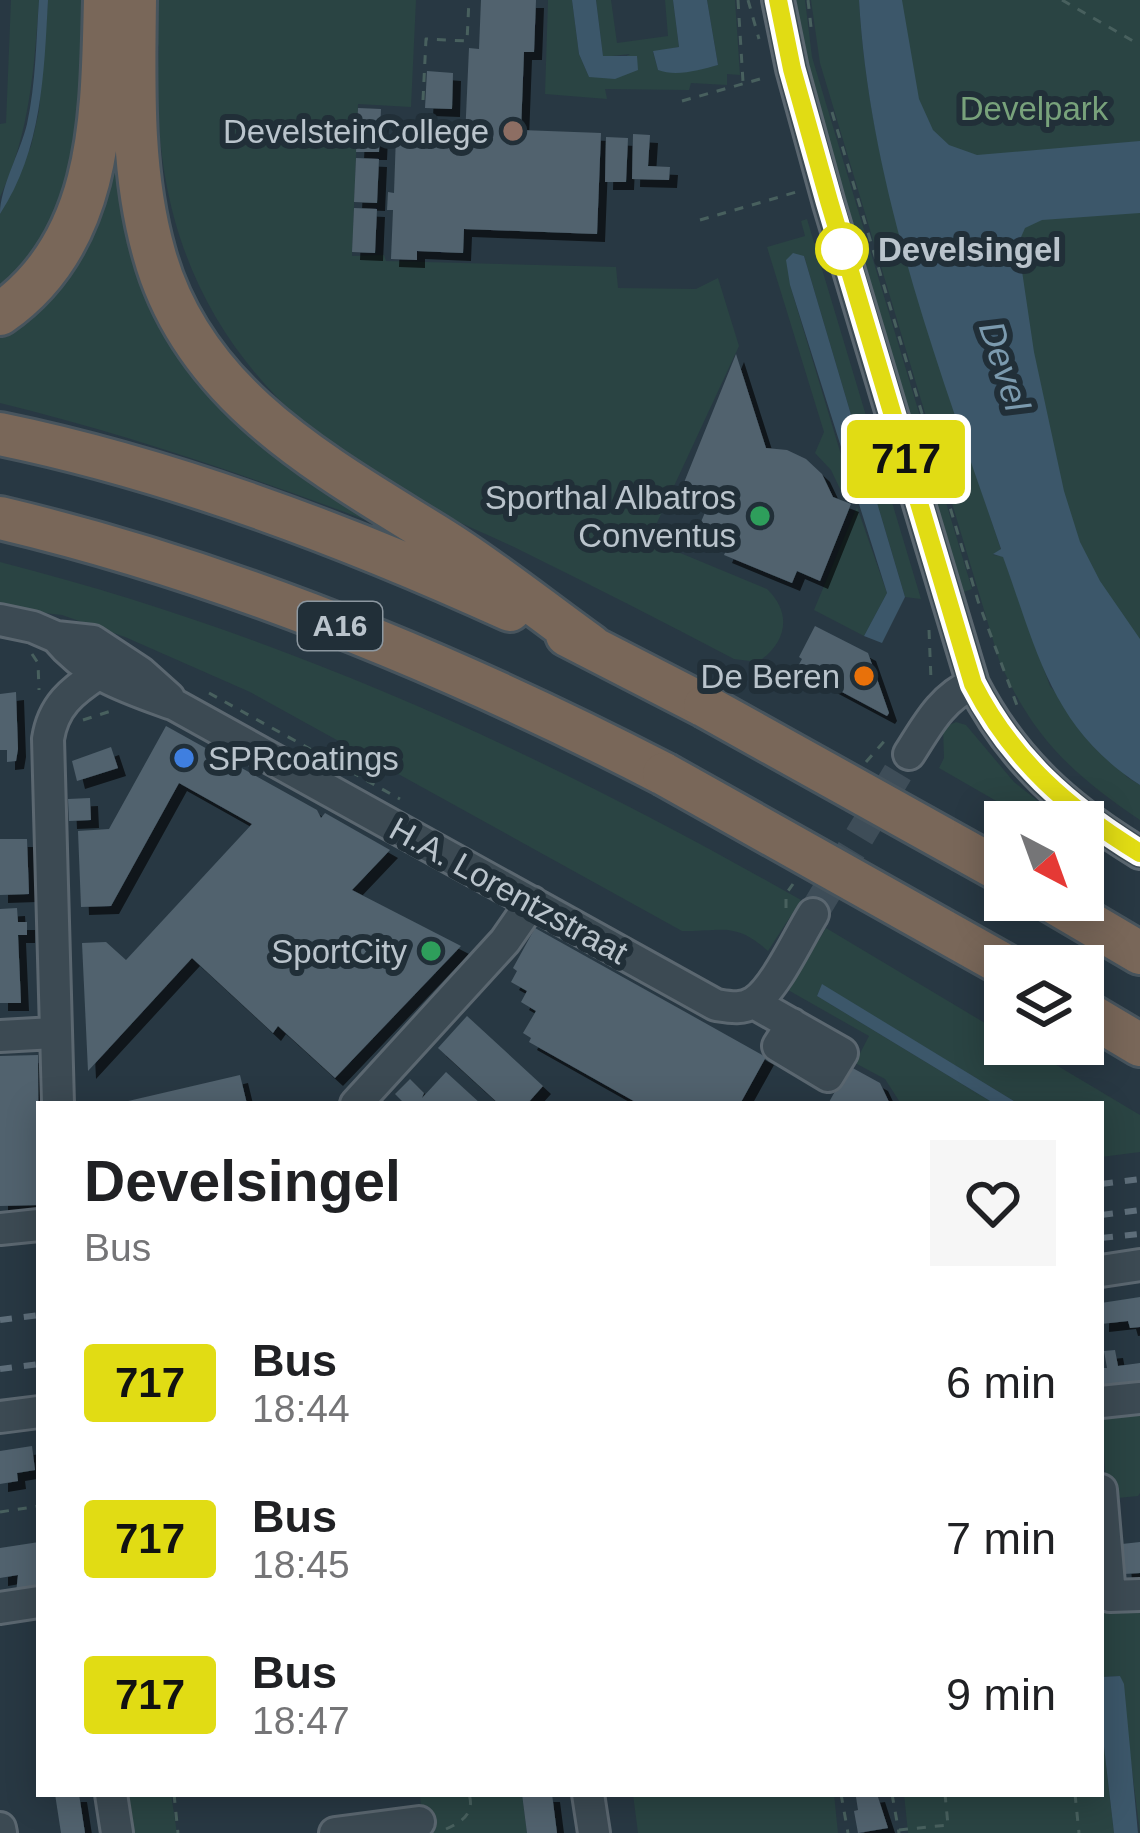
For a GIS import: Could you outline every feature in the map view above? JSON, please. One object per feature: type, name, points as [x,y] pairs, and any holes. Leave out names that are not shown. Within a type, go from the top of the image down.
[{"type":"highway","points":[[0,314],[19,302],[45,274],[68,242],[83,208],[99,128],[105,0]]},
{"type":"highway","name":"A16","points":[[135,0],[137,152],[146,212],[154,255],[198,349],[237,396],[283,436],[591,646]]},
{"type":"highway","name":"A16","points":[[0,434],[176,482],[339,537],[591,646],[984,861]]},
{"type":"highway","name":"A16","points":[[0,518],[207,576],[418,657],[664,774],[984,954]]},
{"type":"highway","points":[[1086,921],[1140,953]]},
{"type":"highway","points":[[1104,1024],[1140,1045]]},
{"type":"street","points":[[778,0],[802,58],[973,684],[1009,745],[1055,795],[1140,853]]},
{"type":"street","name":"H.A. Lorentzstraat","points":[[0,620],[33,627],[42,644],[131,691],[175,705],[716,1005],[734,1008],[754,1003]]},
{"type":"street","name":"H.A. Lorentzstraat","points":[[42,644],[93,641],[152,681],[175,705]]},
{"type":"street","points":[[42,644],[53,686],[47,751],[58,1101]]},
{"type":"street","points":[[53,686],[98,674]]},
{"type":"street","points":[[909,754],[938,709],[973,684]]},
{"type":"street","points":[[359,1101],[506,941],[532,902]]},
{"type":"street","points":[[791,1024],[754,1003],[813,914]]},
{"type":"street","points":[[0,1036],[54,1034]]},
{"type":"street","points":[[0,1228],[36,1225]]},
{"type":"street","points":[[1104,1270],[1140,1265]]},
{"type":"street","points":[[1104,1402],[1140,1398]]},
{"type":"street","points":[[0,1417],[36,1412]]},
{"type":"street","points":[[1104,1510],[1117,1596]]},
{"type":"street","points":[[0,1608],[36,1602]]},
{"type":"street","points":[[111,1797],[117,1833]]},
{"type":"street","points":[[588,1797],[593,1833]]},
{"type":"street","points":[[335,1833],[427,1827]]},
{"type":"path","points":[[423,100],[426,39],[467,41],[469,0]]},
{"type":"path","points":[[738,0],[743,84]]},
{"type":"path","points":[[682,101],[743,84],[802,58],[808,0]]},
{"type":"path","points":[[1062,0],[1140,45]]},
{"type":"path","points":[[826,94],[995,655],[1019,707],[1011,712]]},
{"type":"path","points":[[700,220],[802,190]]},
{"type":"path","points":[[42,644],[38,663],[53,686]]},
{"type":"path","points":[[47,751],[65,729],[109,713],[131,691]]},
{"type":"path","points":[[0,1512],[36,1506]]},
{"type":"path","points":[[174,1797],[178,1833]]},
{"type":"path","points":[[427,1827],[465,1818],[469,1797]]},
{"type":"path","points":[[842,1797],[848,1833]]},
{"type":"path","points":[[893,1797],[899,1832],[948,1825],[945,1797]]},
{"type":"path","points":[[1075,1797],[1078,1833]]},
{"type":"green space","points":[[11,0],[39,0],[24,125],[0,197],[0,124],[6,123]]},
{"type":"green space","points":[[48,0],[97,0],[86,99],[73,167],[51,230],[0,290],[0,214],[31,146],[39,111]]},
{"type":"green space","points":[[143,0],[416,0],[411,107],[358,104],[352,256],[616,267],[618,288],[696,289],[718,278],[739,346],[649,540],[767,589],[780,608],[783,628],[767,654],[758,662],[734,659],[417,502],[326,442],[278,398],[237,350],[205,298],[182,242],[166,182],[158,116],[159,46],[152,38]]},
{"type":"green space","points":[[548,0],[572,0],[579,54],[589,77],[630,54],[603,57],[596,0],[611,0],[617,43],[668,36],[665,0],[673,0],[679,47],[653,52],[658,70],[718,65],[707,0],[735,0],[740,75],[727,74],[727,85],[691,83],[689,90],[605,89],[607,99],[545,94]]},
{"type":"green space","points":[[794,0],[805,0],[812,57],[972,589],[958,594],[835,185],[799,41]]},
{"type":"green space","points":[[811,0],[859,0],[866,71],[893,210],[1001,550],[993,555],[1003,556],[1050,686],[1127,777],[1140,785],[1140,820],[1056,752],[1025,711],[999,660],[820,63]]},
{"type":"green space","name":"Develpark","points":[[880,0],[1140,0],[1140,676],[1070,547]]},
{"type":"green space","points":[[108,97],[174,337],[420,540],[160,448],[0,403],[0,325],[16,314]]},
{"type":"green space","points":[[807,219],[921,599],[905,597],[804,256],[790,285],[854,498],[842,493],[831,470],[815,453],[824,432],[767,247],[805,236],[801,221]]},
{"type":"green space","points":[[857,507],[887,593],[864,636],[814,610]]},
{"type":"green space","points":[[0,562],[211,625],[412,704],[607,796],[801,900],[768,951],[736,932],[682,931],[250,692],[62,615],[0,608]]},
{"type":"green space","points":[[956,722],[966,725],[1014,782],[1038,801],[996,801],[939,768],[944,758],[943,728]]},
{"type":"green space","points":[[826,928],[984,1022],[984,1065],[1056,1065],[1140,1115],[1140,1152],[1104,1157],[1104,1101],[1014,1101],[822,985],[817,996],[990,1101],[899,1101],[885,1079],[855,1063],[869,1036],[788,990]]},
{"type":"green space","points":[[1140,1408],[1138,1496],[1107,1499],[1107,1414]]},
{"type":"green space","points":[[1140,1602],[1140,1833],[1120,1676],[1104,1677],[1104,1607]]},
{"type":"green space","points":[[1104,1747],[1114,1833],[908,1833],[904,1797],[1104,1797]]},
{"type":"green space","points":[[127,1797],[171,1797],[177,1833],[133,1833]]},
{"type":"green space","points":[[420,1797],[522,1797],[527,1833],[423,1833]]},
{"type":"green space","points":[[633,1797],[834,1797],[838,1833],[638,1833]]},
{"type":"water","points":[[39,0],[48,0],[38,111],[25,164],[0,214],[30,109]]},
{"type":"water","points":[[572,0],[596,0],[603,56],[637,56],[638,70],[615,79],[589,77],[579,54]]},
{"type":"water","points":[[673,0],[707,0],[718,65],[680,73],[658,70],[653,51],[679,47]]},
{"type":"water","name":"Devel","points":[[859,0],[902,0],[919,99],[933,130],[949,145],[977,155],[1140,141],[1140,213],[1042,220],[1025,228],[1018,244],[1034,352],[1064,491],[1080,542],[1100,581],[1140,639],[1140,785],[1110,763],[1067,712],[1038,655],[1003,557],[993,554],[1001,549],[932,347],[893,210],[877,141]]},
{"type":"water","points":[[793,253],[804,256],[905,597],[882,643],[864,636],[887,593],[790,285],[786,260]]},
{"type":"water","points":[[822,984],[1014,1101],[990,1101],[817,996]]},
{"type":"water","points":[[1120,1676],[1124,1684],[1138,1833],[1114,1833],[1104,1747],[1104,1677]]},
{"type":"building","name":"DevelsteinCollege","points":[[481,0],[536,0],[534,52],[524,52],[521,130],[601,133],[597,234],[464,229],[463,253],[417,251],[417,260],[391,259],[393,210],[387,210],[388,192],[394,193],[396,135],[465,138],[469,48],[479,49]]},
{"type":"building","points":[[427,71],[453,73],[452,109],[425,108]]},
{"type":"building","points":[[358,108],[381,109],[379,152],[356,152]]},
{"type":"building","points":[[633,134],[650,135],[648,166],[670,167],[669,180],[632,179]]},
{"type":"building","points":[[606,137],[628,138],[626,182],[605,182]]},
{"type":"building","points":[[356,158],[379,159],[377,203],[354,202]]},
{"type":"building","points":[[354,208],[377,209],[375,253],[352,252]]},
{"type":"building","points":[[736,354],[766,448],[787,450],[806,459],[822,474],[833,497],[851,504],[820,581],[797,571],[792,583],[724,555],[729,544],[697,531],[710,501],[681,490]]},
{"type":"building","points":[[815,626],[868,653],[887,716],[797,668]]},
{"type":"building","points":[[16,692],[18,749],[16,761],[7,762],[7,750],[0,750],[0,694]]},
{"type":"building","points":[[166,726],[317,810],[321,818],[325,813],[390,850],[352,890],[461,946],[335,1078],[278,1026],[273,1033],[192,958],[88,1071],[82,943],[106,942],[126,960],[252,824],[179,783],[111,906],[81,907],[78,831],[109,829]]},
{"type":"building","points":[[111,747],[118,768],[77,781],[72,761]]},
{"type":"building","points":[[90,798],[91,820],[69,821],[68,799]]},
{"type":"building","points":[[0,839],[27,839],[29,894],[0,895]]},
{"type":"building","points":[[17,908],[18,922],[27,922],[27,935],[18,935],[21,1003],[0,1003],[0,909]]},
{"type":"building","points":[[535,928],[766,1057],[742,1101],[634,1101],[529,1042],[531,1038],[523,1033],[536,1011],[521,1002],[527,991],[511,982],[517,971],[513,968]]},
{"type":"building","points":[[467,1016],[543,1086],[530,1101],[496,1101],[438,1048]]},
{"type":"building","points":[[38,1055],[36,1205],[0,1206],[0,1056]]},
{"type":"building","points":[[849,1066],[880,1083],[889,1101],[830,1101]]},
{"type":"building","points":[[446,1072],[478,1101],[402,1101],[395,1094],[410,1079],[424,1093],[422,1098]]},
{"type":"building","points":[[240,1075],[246,1101],[128,1101]]},
{"type":"building","points":[[1140,1297],[1140,1327],[1130,1328],[1128,1321],[1104,1324],[1104,1303]]},
{"type":"building","points":[[1115,1350],[1118,1366],[1140,1363],[1140,1381],[1104,1386],[1104,1351]]},
{"type":"building","points":[[32,1446],[35,1470],[17,1473],[18,1481],[0,1484],[0,1451]]},
{"type":"building","points":[[36,1542],[36,1590],[16,1593],[18,1575],[0,1578],[0,1548]]},
{"type":"building","points":[[1140,1542],[1140,1573],[1124,1574],[1122,1544]]},
{"type":"building","points":[[55,1797],[79,1797],[85,1833],[61,1833]]},
{"type":"building","points":[[522,1797],[552,1797],[557,1833],[527,1833]]},
{"type":"building","points":[[856,1797],[878,1797],[888,1828],[858,1833],[854,1811],[858,1810]]},
{"type":"tunnel","points":[[813,914],[909,754]]},
{"type":"railway","points":[[1104,1184],[1140,1179]]},
{"type":"railway","points":[[1104,1215],[1140,1210]]},
{"type":"railway","points":[[1104,1238],[1140,1234]]},
{"type":"railway","points":[[0,1320],[36,1315]]},
{"type":"railway","points":[[0,1369],[36,1364]]},
{"type":"bus line","name":"717","points":[[778,0],[829,201],[973,684],[1009,745],[1055,795],[1140,853]]},
{"type":"place","name":"DevelsteinCollege","points":[[513,131]]},
{"type":"place","name":"Develsingel","points":[[842,249]]},
{"type":"place","name":"Sporthal Albatros Conventus","points":[[760,516]]},
{"type":"place","name":"De Beren","points":[[864,676]]},
{"type":"place","name":"SPRcoatings","points":[[184,758]]},
{"type":"place","name":"SportCity","points":[[431,951]]}]
